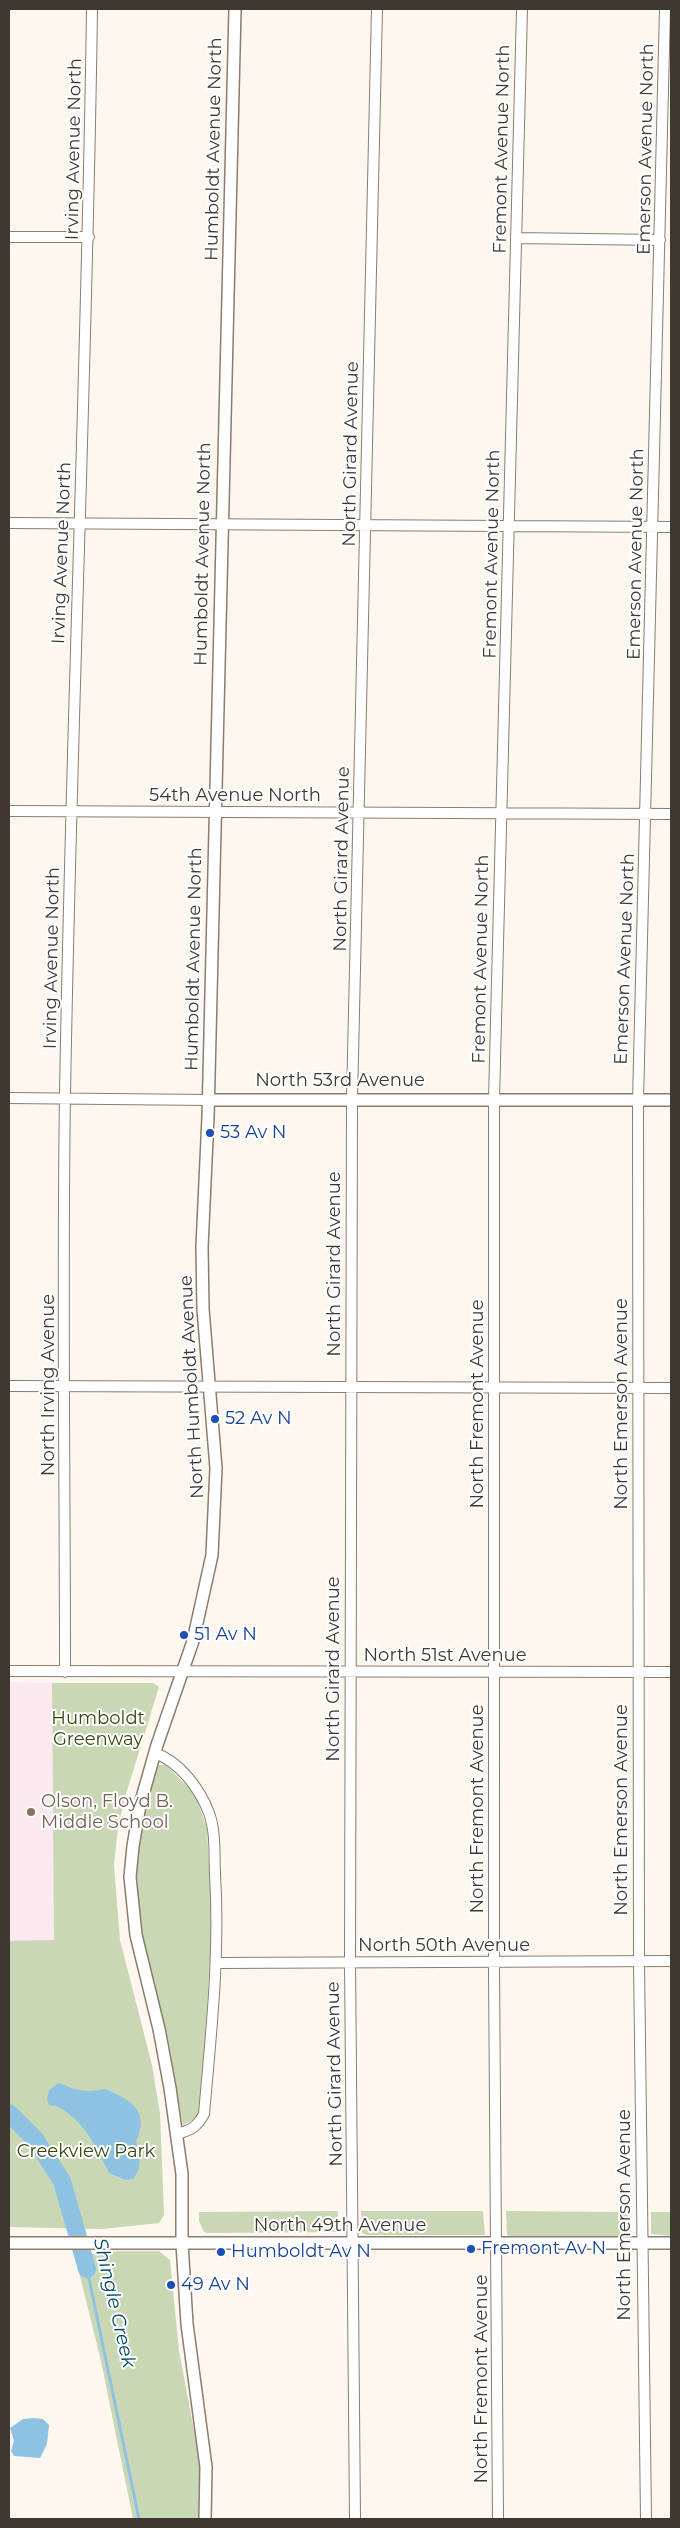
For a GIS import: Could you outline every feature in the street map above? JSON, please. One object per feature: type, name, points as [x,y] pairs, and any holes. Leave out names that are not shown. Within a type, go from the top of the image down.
[{"type":"street","name":"Irving Avenue North","points":[[65,1099],[78,523],[89,237],[92,9]]},
{"type":"street","name":"Humboldt Avenue North","points":[[209,1100],[221,525],[235,9]]},
{"type":"street","name":"North Girard Avenue","points":[[355,2519],[350,1962],[352,1099],[378,9]]},
{"type":"street","name":"Fremont Avenue North","points":[[494,1099],[522,9]]},
{"type":"street","name":"Emerson Avenue North","points":[[638,1100],[665,9]]},
{"type":"street","points":[[9,237],[89,237]]},
{"type":"street","points":[[516,238],[660,240]]},
{"type":"street","points":[[9,523],[671,527]]},
{"type":"street","name":"54th Avenue North","points":[[9,811],[671,814]]},
{"type":"street","name":"North 53rd Avenue","points":[[9,1098],[671,1100]]},
{"type":"street","name":"North Irving Avenue","points":[[65,1099],[65,1672]]},
{"type":"street","name":"North Fremont Avenue","points":[[494,1099],[494,1962],[498,2243],[498,2519]]},
{"type":"street","name":"North Humboldt Avenue","points":[[205,2519],[206,2467],[186,2324],[182,2243],[182,2174],[159,2028],[136,1935],[130,1877],[132,1846],[140,1805],[155,1753],[198,1624],[212,1555],[216,1468],[203,1309],[202,1247],[209,1100]]},
{"type":"street","name":"North Emerson Avenue","points":[[638,1100],[639,1961],[641,2244],[646,2519]]},
{"type":"street","points":[[9,1386],[671,1388]]},
{"type":"street","name":"North 51st Avenue","points":[[9,1671],[671,1672]]},
{"type":"street","points":[[155,1753],[167,1757],[184,1774],[199,1792],[209,1814],[213,1833],[217,1902],[216,1963],[204,2114],[198,2125],[177,2134]]},
{"type":"street","name":"North 50th Avenue","points":[[216,1963],[671,1961]]},
{"type":"street","name":"North 49th Avenue","points":[[9,2243],[671,2243]]},
{"type":"shaded area","name":"Olson, Floyd B. Middle School","points":[[9,1682],[52,1683],[54,1941],[9,1941]]},
{"type":"green space","name":"Creekview Park","points":[[52,1683],[153,1683],[159,1687],[126,1794],[118,1827],[114,1865],[120,1940],[152,2065],[160,2113],[164,2215],[159,2223],[103,2229],[9,2227],[9,1941],[54,1940]]},
{"type":"green space","name":"Humboldt Greenway","points":[[156,1765],[166,1765],[195,1794],[207,1828],[212,1924],[201,2108],[196,2118],[183,2125],[167,2035],[144,1956],[137,1907],[136,1866],[138,1846],[145,1806]]},
{"type":"green space","points":[[338,2211],[337,2232],[207,2233],[204,2232],[199,2221],[199,2212]]},
{"type":"green space","points":[[361,2211],[483,2211],[485,2235],[367,2235],[362,2233]]},
{"type":"green space","points":[[506,2211],[628,2212],[628,2222],[632,2235],[627,2237],[511,2236],[507,2235]]},
{"type":"green space","points":[[651,2212],[671,2212],[671,2236],[651,2234]]},
{"type":"green space","points":[[117,2251],[159,2251],[170,2260],[179,2351],[199,2457],[199,2519],[133,2519],[101,2361],[75,2256]]},
{"type":"water","points":[[59,2083],[82,2090],[105,2089],[130,2102],[136,2108],[141,2122],[136,2142],[140,2162],[133,2179],[126,2180],[109,2173],[95,2145],[77,2121],[59,2107],[49,2105],[47,2099],[49,2090]]},
{"type":"water","points":[[23,2419],[43,2419],[49,2425],[47,2444],[40,2458],[14,2456],[11,2451],[14,2441],[10,2428]]},
{"type":"waterway","name":"Shingle Creek","points":[[9,2113],[35,2139],[62,2181],[87,2269]]},
{"type":"waterway","name":"Shingle Creek","points":[[87,2269],[139,2519]]},
{"type":"place","name":"53 Av N","points":[[210,1133]]},
{"type":"place","name":"52 Av N","points":[[215,1419]]},
{"type":"place","name":"51 Av N","points":[[184,1635]]},
{"type":"place","name":"Olson, Floyd B. Middle School","points":[[31,1812]]},
{"type":"place","name":"Fremont Av N","points":[[471,2249]]},
{"type":"place","name":"Humboldt Av N","points":[[221,2252]]},
{"type":"place","name":"49 Av N","points":[[171,2285]]}]
